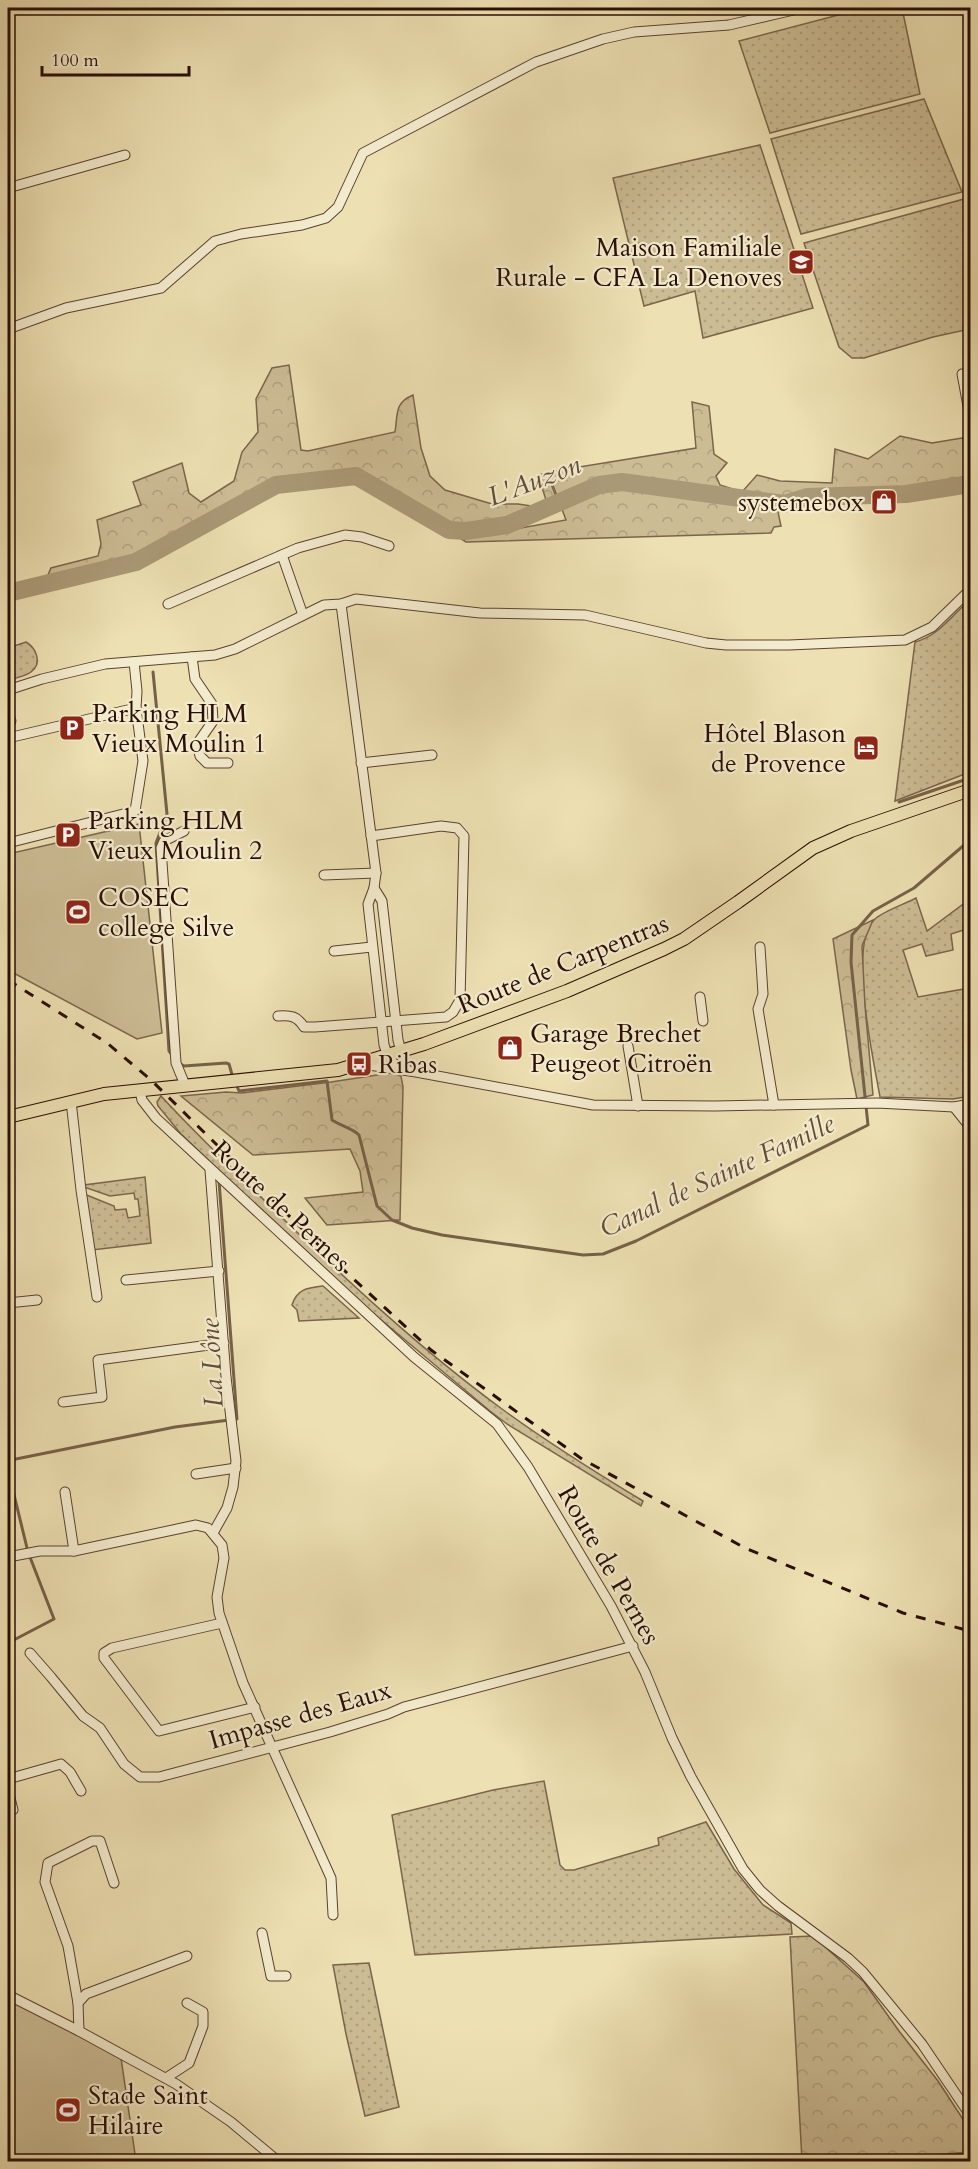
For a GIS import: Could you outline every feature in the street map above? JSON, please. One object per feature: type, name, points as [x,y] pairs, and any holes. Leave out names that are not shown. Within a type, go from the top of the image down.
[{"type":"main road","name":"Route de Carpentras","points":[[8,1117],[104,1094],[338,1070],[388,1056],[557,995],[664,949],[684,939],[813,848],[851,831],[970,790]]},
{"type":"street","points":[[8,329],[66,308],[161,288],[215,241],[241,234],[302,225],[326,218],[338,207],[363,153],[536,62],[603,39],[634,32],[729,25],[802,8]]},
{"type":"street","points":[[8,188],[125,155]]},
{"type":"street","points":[[962,374],[970,417]]},
{"type":"street","points":[[168,604],[298,548],[345,535],[362,537],[389,546]]},
{"type":"street","points":[[282,555],[303,615]]},
{"type":"street","points":[[8,690],[42,679],[105,664],[215,655],[235,649],[324,605],[341,604],[356,599],[480,613],[585,615],[706,643],[789,645],[905,640],[932,627],[970,590]]},
{"type":"street","points":[[341,604],[376,873],[374,888],[368,904],[384,1045],[388,1056],[402,1070]]},
{"type":"street","points":[[192,657],[195,679],[212,704],[213,721],[197,744],[200,756],[207,763],[228,763]]},
{"type":"street","points":[[8,843],[135,811],[142,761],[134,662]]},
{"type":"street","points":[[8,738],[136,708]]},
{"type":"street","points":[[361,763],[432,755]]},
{"type":"street","points":[[278,1016],[290,1015],[298,1018],[304,1027],[446,1017],[456,1009],[460,1000],[464,836],[457,828],[441,826],[371,836]]},
{"type":"street","points":[[184,831],[164,841],[161,848],[176,1063],[186,1085]]},
{"type":"street","points":[[324,875],[376,873]]},
{"type":"street","points":[[374,888],[382,901],[402,1070]]},
{"type":"street","points":[[334,951],[372,946]]},
{"type":"street","points":[[759,947],[763,994],[758,1009],[774,1105]]},
{"type":"street","points":[[700,997],[703,1021]]},
{"type":"street","points":[[628,1046],[638,1106]]},
{"type":"street","points":[[359,1064],[592,1106],[877,1103],[954,1107],[970,1104]]},
{"type":"street","name":"Route de Pernes","points":[[140,1091],[142,1100],[156,1118],[210,1170],[414,1357],[497,1425],[528,1467],[570,1534],[633,1646],[692,1777],[743,1869],[760,1890],[778,1906],[849,1958],[863,1972],[922,2044],[970,2115]]},
{"type":"street","points":[[71,1101],[97,1297]]},
{"type":"street","points":[[954,1107],[970,1127]]},
{"type":"street","points":[[210,1170],[236,1468],[225,1514],[213,1533]]},
{"type":"street","points":[[126,1280],[219,1271]]},
{"type":"street","points":[[8,1303],[37,1300]]},
{"type":"street","points":[[63,1402],[102,1397],[98,1360],[224,1343]]},
{"type":"street","points":[[196,1474],[236,1468]]},
{"type":"street","points":[[64,1492],[74,1551]]},
{"type":"street","points":[[8,1557],[40,1551],[74,1551],[196,1525],[208,1528],[213,1533],[222,1545],[224,1558],[218,1597],[222,1623],[243,1683],[331,1878],[333,1915]]},
{"type":"street","points":[[222,1623],[112,1648],[104,1653],[104,1658],[159,1731],[255,1707]]},
{"type":"street","name":"Impasse des Eaux","points":[[30,1653],[83,1716],[100,1728],[124,1764],[140,1778],[159,1777],[339,1729],[404,1707],[633,1646]]},
{"type":"street","points":[[8,1779],[61,1764],[70,1772],[81,1791]]},
{"type":"street","points":[[8,1790],[13,1810],[8,1811]]},
{"type":"street","points":[[79,2031],[78,2003],[68,1946],[45,1882],[48,1863],[92,1841],[100,1841],[114,1883]]},
{"type":"street","points":[[262,1933],[271,1976],[286,1976]]},
{"type":"street","points":[[78,2003],[86,1994],[187,1956]]},
{"type":"street","points":[[8,1995],[166,2078],[231,2122],[279,2162]]},
{"type":"street","points":[[166,2078],[189,2063],[204,2026],[203,2012],[187,2003]]},
{"type":"street","points":[[923,2162],[970,2158]]},
{"type":"green space","points":[[865,8],[902,8],[920,94],[770,133],[739,41]]},
{"type":"green space","points":[[924,99],[962,192],[801,234],[771,139]]},
{"type":"green space","points":[[760,145],[813,308],[703,338],[695,291],[644,306],[613,178]]},
{"type":"green space","points":[[964,199],[970,212],[970,329],[933,337],[864,358],[852,358],[839,347],[804,243]]},
{"type":"green space","points":[[289,365],[301,450],[308,451],[395,432],[400,405],[413,395],[421,448],[430,476],[445,490],[492,504],[538,507],[547,503],[538,475],[547,473],[558,502],[505,523],[479,528],[449,529],[353,473],[276,481],[134,560],[45,582],[51,568],[98,556],[101,544],[97,520],[141,505],[133,482],[182,463],[189,493],[201,502],[234,481],[242,452],[258,432],[256,399],[272,368]]},
{"type":"green space","points":[[692,402],[709,406],[714,454],[727,463],[716,476],[720,485],[742,492],[757,475],[780,481],[832,483],[835,449],[868,459],[900,436],[932,443],[962,438],[970,442],[970,488],[913,497],[809,497],[796,505],[783,505],[778,512],[781,526],[774,527],[771,533],[466,542],[455,535],[515,529],[566,520],[548,472],[696,448]]},
{"type":"green space","points":[[962,607],[970,611],[970,772],[895,801],[915,642],[935,632]]},
{"type":"green space","points":[[26,642],[37,656],[37,664],[29,673],[8,681],[8,648]]},
{"type":"green space","name":"COSEC college Silve","points":[[139,824],[162,1033],[137,1039],[8,970],[8,854]]},
{"type":"green space","points":[[916,898],[927,931],[970,899],[970,928],[951,934],[953,950],[926,956],[922,944],[903,950],[918,997],[970,988],[970,1096],[953,1099],[880,1097],[868,1032],[863,952],[867,932],[875,919]]},
{"type":"green space","points":[[873,920],[862,946],[873,1095],[857,1099],[833,939]]},
{"type":"green space","points":[[390,1073],[401,1076],[403,1087],[400,1220],[327,1225],[305,1198],[363,1192],[360,1171],[350,1149],[253,1155],[181,1096],[242,1093]]},
{"type":"green space","points":[[161,1096],[298,1233],[412,1337],[471,1386],[519,1421],[571,1457],[643,1501],[641,1506],[507,1424],[343,1288],[181,1134],[158,1106],[157,1102]]},
{"type":"green space","points":[[145,1177],[151,1243],[92,1250],[84,1194],[114,1206],[115,1210],[126,1209],[128,1218],[140,1216],[138,1199],[135,1199],[134,1193],[110,1196],[84,1187],[84,1185]]},
{"type":"green space","points":[[323,1286],[359,1318],[299,1321],[297,1310],[292,1305],[294,1300],[300,1292]]},
{"type":"green space","points":[[544,1781],[560,1865],[565,1870],[574,1870],[659,1845],[658,1838],[706,1822],[734,1869],[763,1905],[791,1923],[792,1934],[415,1955],[392,1815],[493,1790]]},
{"type":"green space","points":[[813,1936],[864,1982],[938,2081],[970,2130],[970,2152],[849,2161],[802,2161],[790,1937]]},
{"type":"green space","points":[[369,1963],[399,2107],[365,2116],[333,1965]]},
{"type":"green space","name":"Stade Saint Hilaire","points":[[8,1999],[121,2058],[136,2161],[8,2161]]},
{"type":"waterway","name":"L'Auzon","points":[[8,593],[136,562],[276,485],[356,476],[449,530],[466,531],[507,525],[599,485],[622,482],[784,504],[807,497],[906,494],[970,484]]},
{"type":"waterway","name":"Canal de Sainte Famille","points":[[153,672],[167,814],[156,843],[169,1051],[173,1056]]},
{"type":"waterway","points":[[899,802],[970,778]]},
{"type":"waterway","name":"Canal de Sainte Famille","points":[[236,1084],[239,1091],[327,1081],[332,1120],[359,1135],[377,1206],[392,1220],[412,1228],[442,1235],[583,1255],[603,1254],[636,1241],[868,1125],[851,962],[852,935],[873,911],[914,888],[970,840]]},
{"type":"waterway","name":"Canal de Sainte Famille","points":[[179,1063],[184,1066],[226,1063],[229,1064],[233,1078]]},
{"type":"waterway","name":"La Lône","points":[[8,1464],[11,1460],[175,1427],[237,1419],[219,1181]]},
{"type":"waterway","name":"La Lône","points":[[8,1470],[28,1552],[54,1619],[8,1643]]},
{"type":"railway","points":[[8,980],[107,1043],[151,1080],[346,1272],[431,1350],[582,1459],[745,1548],[903,1613],[970,1631]]},
{"type":"place","name":"Maison Familiale Rurale - CFA La Denoves","points":[[801,262]]},
{"type":"place","name":"systemebox","points":[[884,502]]},
{"type":"place","name":"Parking HLM Vieux Moulin 1","points":[[72,728]]},
{"type":"place","name":"Hôtel Blason de Provence","points":[[866,748]]},
{"type":"place","name":"Parking HLM Vieux Moulin 2","points":[[68,835]]},
{"type":"place","name":"COSEC college Silve","points":[[78,912]]},
{"type":"place","name":"Garage Brechet Peugeot Citroën","points":[[510,1048]]},
{"type":"place","name":"Ribas","points":[[359,1064]]},
{"type":"place","name":"Stade Saint Hilaire","points":[[68,2110]]}]
